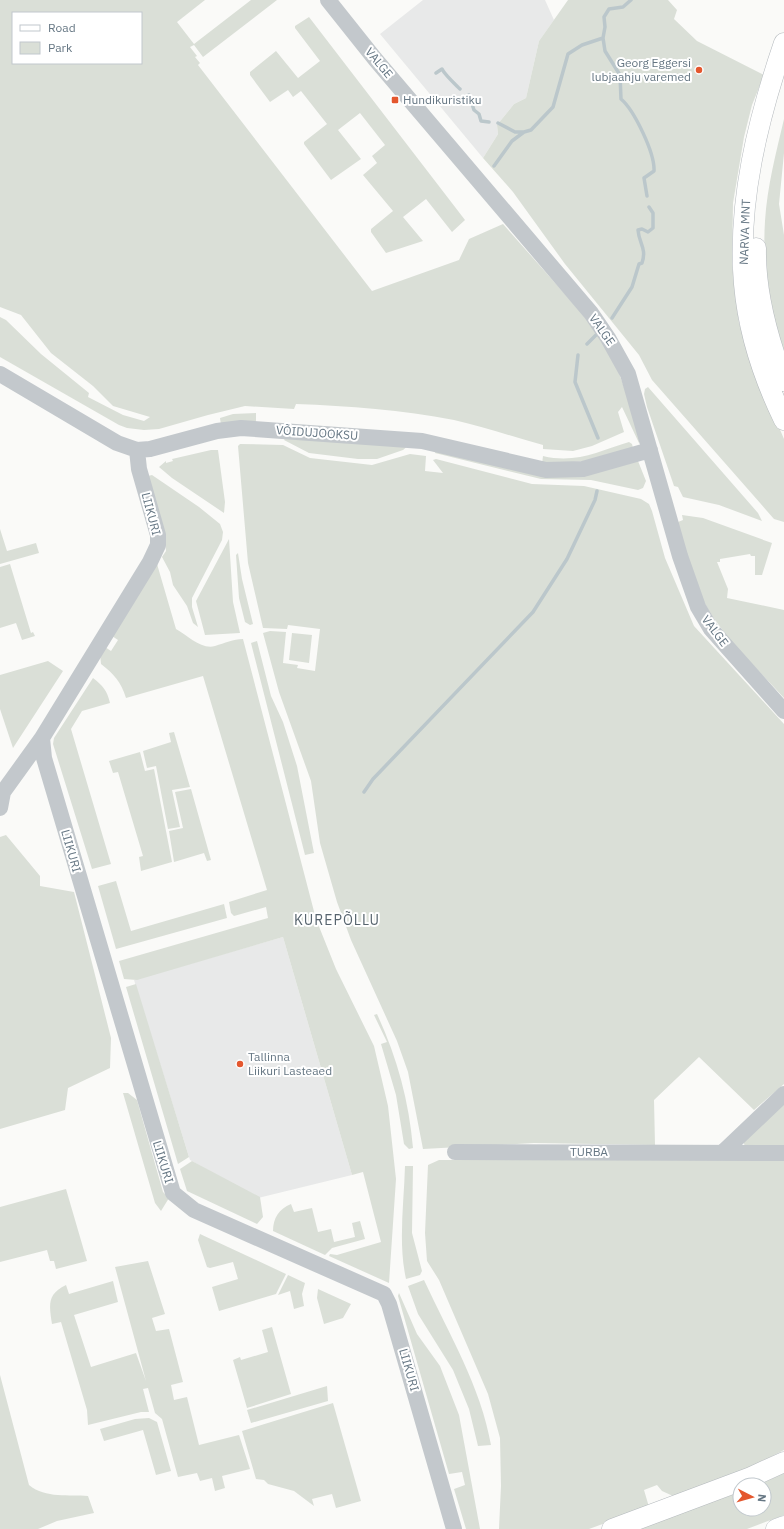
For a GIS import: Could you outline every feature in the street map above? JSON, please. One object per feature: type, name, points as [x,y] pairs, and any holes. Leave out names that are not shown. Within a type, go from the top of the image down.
[{"type":"main road","name":"NARVA MNT","points":[[784,43],[760,125],[752,160],[745,203],[743,240],[744,285],[760,362],[784,420]]},
{"type":"main road","name":"NARVA MNT","points":[[784,88],[760,191],[756,257],[759,290],[765,324],[784,381]]},
{"type":"main road","points":[[612,1529],[751,1477],[784,1462]]},
{"type":"main road","points":[[776,1529],[784,1526]]},
{"type":"street","name":"VALGE","points":[[328,0],[375,59],[600,325],[628,374],[680,556],[698,607],[711,629],[784,711]]},
{"type":"street","name":"VÕIDUJOOKSU","points":[[0,374],[117,442],[137,450],[158,448],[217,431],[241,428],[422,441],[546,470],[583,469],[650,450]]},
{"type":"street","name":"LIIKURI","points":[[0,808],[3,792],[42,738],[150,562],[158,545],[158,535],[139,469],[137,450]]},
{"type":"street","name":"LIIKURI","points":[[42,738],[44,758],[173,1193],[194,1210],[384,1294],[393,1319],[454,1529]]},
{"type":"street","points":[[723,1152],[784,1094]]},
{"type":"street","name":"TURBA","points":[[455,1152],[784,1153]]},
{"type":"shaded area","points":[[423,0],[545,0],[554,20],[539,41],[526,98],[514,104],[497,125],[498,134],[483,158],[380,34]]},
{"type":"shaded area","name":"Tallinna Liikuri Lasteaed","points":[[283,937],[352,1175],[258,1198],[190,1160],[134,980]]},
{"type":"green space","points":[[0,0],[205,0],[177,22],[194,44],[251,0],[277,0],[203,57],[194,45],[190,47],[197,56],[195,57],[200,63],[198,65],[372,291],[459,260],[469,239],[503,224],[594,327],[612,354],[640,431],[639,443],[622,407],[618,412],[624,432],[592,446],[573,451],[543,449],[543,445],[454,420],[356,407],[296,404],[294,409],[245,406],[159,429],[144,430],[127,428],[119,425],[0,357],[0,317],[6,320],[41,354],[89,393],[88,397],[123,415],[144,421],[150,417],[113,406],[93,386],[51,353],[21,315],[0,307]]},
{"type":"green space","points":[[568,0],[668,0],[677,10],[674,19],[697,41],[764,75],[752,105],[744,137],[733,203],[732,264],[739,323],[755,371],[784,439],[784,522],[774,519],[652,380],[639,355],[565,264],[513,192],[483,158],[498,134],[497,125],[514,104],[526,98],[539,41]]},
{"type":"green space","points":[[309,17],[465,220],[452,232],[426,199],[403,217],[423,241],[386,253],[371,232],[371,229],[393,211],[363,175],[377,163],[372,156],[385,145],[360,113],[338,130],[361,159],[331,180],[304,144],[304,142],[327,124],[301,91],[293,97],[288,90],[270,102],[250,75],[250,72],[276,51],[298,78],[320,61],[295,28],[295,26]]},
{"type":"green space","points":[[784,119],[784,153],[779,204],[784,235],[784,356],[768,289],[764,238],[766,208],[770,183]]},
{"type":"green space","points":[[648,387],[758,513],[762,521],[719,505],[683,497],[678,487],[674,486],[647,407],[644,394],[645,389]]},
{"type":"green space","points":[[256,413],[256,423],[221,425],[220,418],[233,414]]},
{"type":"green space","points":[[286,436],[409,445],[403,450],[377,459],[358,459],[309,453],[284,440]]},
{"type":"green space","points":[[629,442],[632,444],[633,448],[602,460],[542,464],[543,456],[555,458],[577,457]]},
{"type":"green space","points":[[240,444],[283,445],[310,458],[372,465],[410,454],[426,456],[425,471],[443,473],[433,460],[436,459],[532,484],[584,486],[641,499],[649,504],[665,558],[694,626],[784,724],[784,1084],[754,1110],[699,1057],[654,1100],[655,1145],[534,1143],[423,1149],[408,1072],[397,1041],[351,940],[337,902],[320,843],[311,781],[279,692],[263,633],[270,631],[286,632],[283,663],[298,665],[297,668],[315,671],[320,629],[288,625],[287,629],[263,628],[248,563],[238,446]]},
{"type":"green space","points":[[211,450],[218,450],[225,502],[224,513],[172,478],[159,467],[166,461],[166,463],[173,461],[172,459]]},
{"type":"green space","points":[[436,450],[510,468],[638,461],[646,481],[643,488],[638,490],[591,480],[541,479],[435,453]]},
{"type":"green space","points":[[152,475],[199,507],[220,524],[223,532],[222,540],[192,598],[192,607],[198,627],[193,623],[187,606],[173,585],[170,572],[162,557],[166,551],[165,540],[148,476]]},
{"type":"green space","points":[[682,515],[703,518],[772,543],[762,575],[755,575],[755,556],[751,556],[750,554],[720,559],[720,562],[717,562],[728,589],[727,598],[784,610],[784,698],[728,637],[718,624],[701,596],[688,560],[678,522],[683,520]]},
{"type":"green space","points":[[0,529],[7,551],[36,543],[39,553],[0,564]]},
{"type":"green space","points":[[229,539],[233,602],[240,633],[205,635],[196,601]]},
{"type":"green space","points":[[238,553],[242,579],[253,624],[250,625],[245,622],[239,598],[236,555]]},
{"type":"green space","points":[[10,564],[31,633],[33,632],[35,636],[22,640],[16,623],[0,628],[0,567]]},
{"type":"green space","points":[[157,564],[176,629],[195,642],[210,647],[232,640],[243,639],[316,919],[336,969],[374,1046],[388,1106],[396,1179],[389,1283],[329,1256],[330,1254],[337,1255],[381,1242],[363,1172],[352,1175],[283,937],[137,980],[124,979],[119,961],[268,918],[266,907],[234,916],[231,913],[229,902],[267,890],[203,676],[126,698],[122,687],[110,671],[101,664],[100,654],[105,647],[111,651],[118,640],[112,636]]},
{"type":"green space","points":[[292,633],[312,635],[309,663],[289,660]]},
{"type":"green space","points":[[257,641],[271,696],[283,722],[297,766],[314,853],[305,855],[251,643]]},
{"type":"green space","points":[[48,661],[63,671],[13,748],[0,709],[0,675]]},
{"type":"green space","points":[[93,678],[104,689],[110,703],[82,711],[71,729],[111,864],[92,869],[53,744],[54,738]]},
{"type":"green space","points":[[174,732],[190,787],[172,790],[180,827],[168,829],[156,766],[147,768],[143,751],[171,742],[169,733]]},
{"type":"green space","points":[[140,752],[145,771],[154,769],[172,862],[141,871],[139,857],[143,856],[118,772],[113,773],[109,761]]},
{"type":"green space","points":[[191,789],[211,860],[207,861],[204,853],[174,862],[169,831],[183,828],[175,792]]},
{"type":"green space","points":[[6,835],[40,876],[40,886],[74,892],[111,1038],[110,1068],[68,1088],[65,1110],[0,1129],[0,837]]},
{"type":"green space","points":[[116,881],[131,931],[224,904],[227,918],[116,949],[98,886]]},
{"type":"green space","points":[[136,984],[189,1157],[178,1164],[126,987]]},
{"type":"green space","points":[[377,1014],[390,1046],[401,1080],[413,1148],[409,1149],[404,1144],[396,1095],[381,1044],[387,1042],[374,1015]]},
{"type":"green space","points":[[123,1093],[128,1093],[137,1100],[163,1192],[169,1198],[161,1211],[155,1203]]},
{"type":"green space","points":[[784,1099],[784,1148],[746,1147],[744,1144],[744,1136]]},
{"type":"green space","points":[[439,1160],[784,1160],[784,1450],[745,1470],[673,1496],[662,1491],[657,1485],[644,1490],[649,1507],[589,1529],[499,1529],[501,1486],[500,1438],[488,1394],[439,1280],[427,1261],[425,1233],[428,1165]]},
{"type":"green space","points":[[192,1161],[260,1197],[263,1217],[257,1224],[187,1191],[180,1169]]},
{"type":"green space","points":[[405,1166],[413,1166],[412,1233],[422,1271],[420,1275],[406,1279],[402,1251]]},
{"type":"green space","points":[[66,1189],[87,1261],[56,1269],[54,1261],[50,1261],[47,1250],[0,1262],[0,1207]]},
{"type":"green space","points":[[291,1204],[294,1212],[312,1208],[318,1232],[331,1229],[334,1242],[355,1237],[352,1223],[360,1221],[365,1239],[332,1248],[325,1255],[273,1231],[274,1222],[280,1211]]},
{"type":"green space","points":[[200,1234],[286,1274],[276,1294],[219,1311],[212,1287],[238,1279],[233,1262],[210,1268],[207,1267],[198,1240]]},
{"type":"green space","points":[[148,1261],[165,1314],[152,1318],[156,1331],[169,1329],[183,1382],[171,1385],[174,1400],[187,1397],[199,1445],[239,1435],[250,1469],[222,1476],[225,1488],[215,1491],[212,1478],[200,1481],[197,1473],[178,1477],[162,1419],[155,1413],[148,1388],[143,1389],[149,1412],[141,1412],[88,1425],[87,1410],[61,1322],[52,1324],[50,1306],[52,1296],[60,1288],[66,1285],[69,1294],[113,1281],[118,1302],[74,1315],[91,1367],[136,1353],[146,1381],[115,1267]]},
{"type":"green space","points":[[288,1275],[305,1283],[302,1294],[304,1306],[294,1309],[290,1291],[278,1295]]},
{"type":"green space","points":[[424,1280],[472,1382],[480,1402],[491,1445],[478,1446],[469,1409],[453,1370],[418,1314],[408,1286]]},
{"type":"green space","points":[[318,1289],[351,1304],[343,1318],[324,1324],[317,1298]]},
{"type":"green space","points":[[399,1293],[417,1334],[440,1366],[459,1415],[480,1529],[466,1529],[454,1489],[465,1485],[462,1472],[449,1474],[398,1296]]},
{"type":"green space","points":[[272,1327],[291,1394],[247,1408],[233,1360],[240,1357],[241,1360],[268,1352],[262,1330]]},
{"type":"green space","points":[[0,1375],[29,1485],[50,1494],[88,1496],[94,1513],[57,1521],[38,1529],[0,1529]]},
{"type":"green space","points":[[327,1386],[328,1401],[251,1423],[247,1410]]},
{"type":"green space","points":[[333,1403],[361,1501],[336,1508],[332,1494],[312,1499],[314,1506],[294,1491],[268,1484],[264,1480],[256,1479],[242,1431]]},
{"type":"green space","points":[[149,1418],[157,1422],[171,1471],[156,1475],[143,1430],[104,1441],[100,1429],[135,1419]]},
{"type":"green space","points":[[784,1473],[784,1515],[747,1529],[637,1529],[732,1495],[732,1517],[772,1517],[772,1479]]},
{"type":"waterway","points":[[631,0],[623,7],[609,9],[604,17],[605,27],[603,38],[605,51],[620,75],[621,99],[632,112],[643,132],[651,154],[654,171],[644,178],[647,196]]},
{"type":"waterway","points":[[498,123],[515,132],[531,130],[553,107],[568,54],[582,45],[603,38]]},
{"type":"waterway","points":[[436,73],[442,69],[460,89]]},
{"type":"waterway","points":[[469,95],[474,110],[479,114],[481,121],[489,122]]},
{"type":"waterway","points":[[494,166],[512,141],[524,132]]},
{"type":"waterway","points":[[612,318],[632,287],[639,264],[642,263],[644,253],[638,230],[642,229],[648,232],[653,228],[653,213],[649,207]]},
{"type":"waterway","points":[[587,344],[596,335]]},
{"type":"waterway","points":[[578,355],[575,382],[598,438]]},
{"type":"waterway","points":[[364,792],[373,779],[533,612],[567,559],[595,500],[597,491]]},
{"type":"place","name":"Georg Eggersi lubjaahju varemed","points":[[699,70]]},
{"type":"place","name":"Hundikuristiku","points":[[395,100]]},
{"type":"place","name":"Tallinna Liikuri Lasteaed","points":[[240,1064]]},
{"type":"district","name":"KUREPÕLLU","points":[[337,920]]}]
